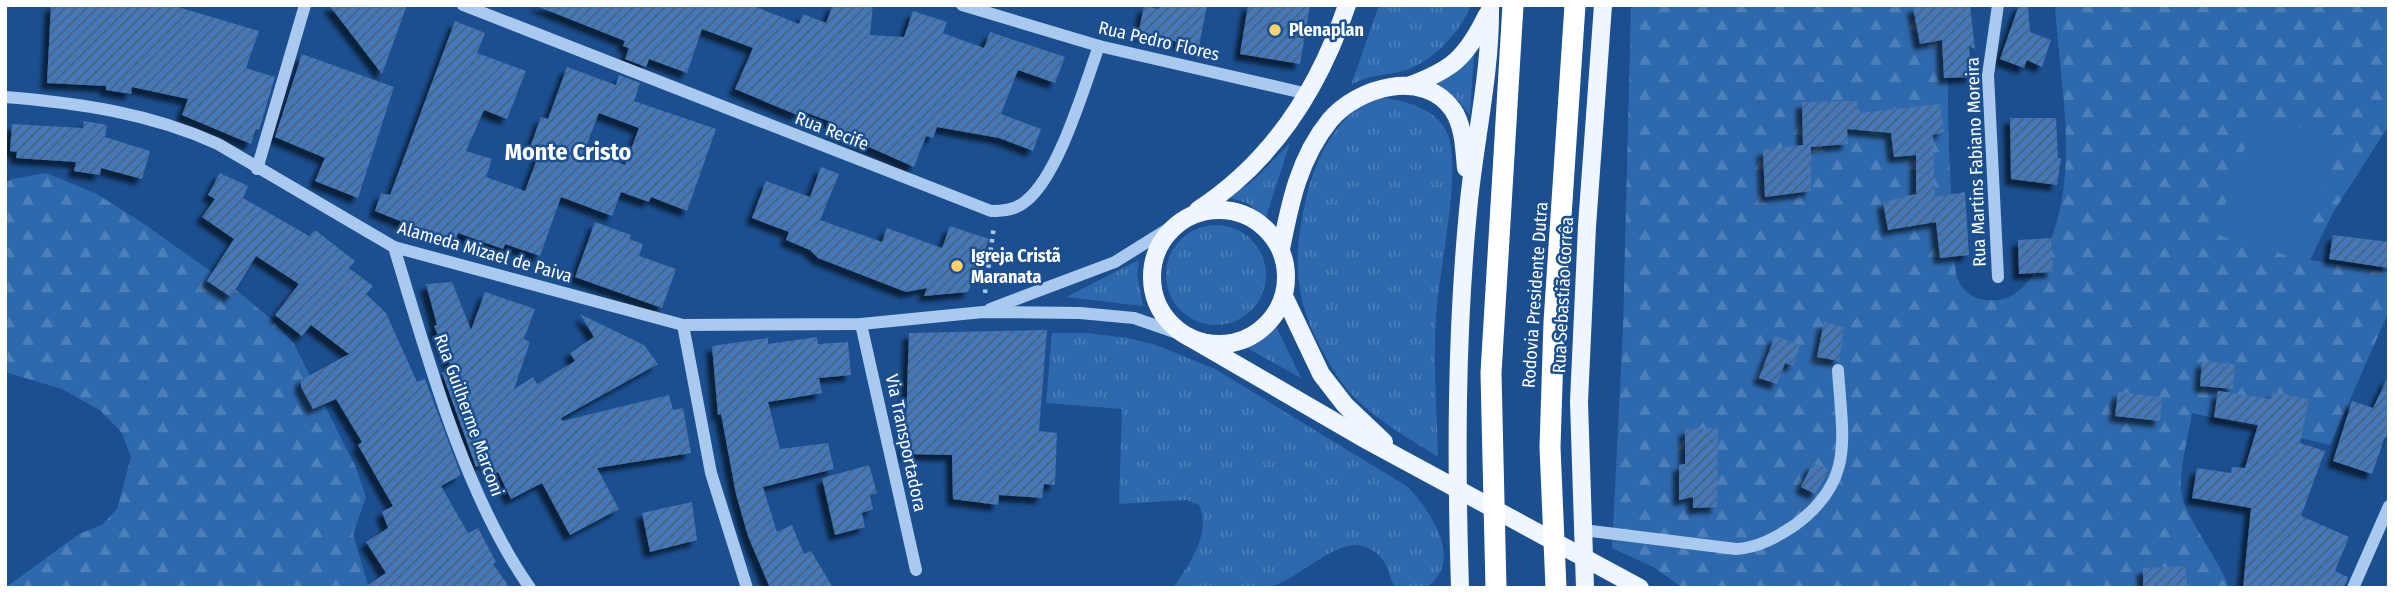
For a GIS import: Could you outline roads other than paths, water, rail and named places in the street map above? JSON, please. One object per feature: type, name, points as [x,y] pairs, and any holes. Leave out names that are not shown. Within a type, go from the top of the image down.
[{"type":"highway","points":[[1496,588],[1491,373],[1513,5]]},
{"type":"highway","name":"Rodovia Presidente Dutra","points":[[1556,588],[1550,447],[1554,321],[1575,5]]},
{"type":"main road","points":[[1347,5],[1322,69],[1287,127],[1242,177],[1179,222],[1157,252],[1152,287],[1164,317],[1189,337],[1640,588]]},
{"type":"main road","name":"Rua Sebastião Corrêa","points":[[1585,588],[1580,375],[1587,226],[1603,5]]},
{"type":"main road","points":[[1408,86],[1442,72],[1462,58],[1471,47],[1490,6]]},
{"type":"main road","points":[[1460,588],[1457,351],[1468,209],[1488,51],[1490,6]]},
{"type":"main road","points":[[1189,337],[1220,345],[1251,337],[1275,315],[1284,296],[1286,274],[1281,249],[1287,212],[1303,162],[1331,119],[1368,93],[1386,86],[1408,86],[1440,97],[1458,120],[1464,139],[1468,209]]},
{"type":"main road","points":[[1179,222],[1212,210],[1236,211],[1267,229],[1281,249]]},
{"type":"main road","points":[[1284,296],[1305,346],[1330,388],[1397,454]]},
{"type":"street","points":[[257,169],[305,5]]},
{"type":"street","name":"Rua Recife","points":[[464,5],[980,208],[996,211],[1024,203],[1045,180],[1099,46]]},
{"type":"street","name":"Rua Pedro Flores","points":[[962,5],[1099,46],[1308,94]]},
{"type":"street","name":"Rua Martins Fabiano Moreira","points":[[1998,5],[1988,68],[1998,277]]},
{"type":"street","name":"Alameda Mizael de Paiva","points":[[5,97],[70,102],[157,120],[218,144],[394,247],[683,325],[861,324],[983,312]]},
{"type":"street","points":[[983,312],[1115,262],[1179,222]]},
{"type":"street","name":"Rua Guilherme Marconi","points":[[394,247],[433,376],[485,508],[510,560],[530,588]]},
{"type":"street","points":[[983,312],[1134,318],[1189,337]]},
{"type":"street","name":"Via Transportadora","points":[[861,324],[916,570]]},
{"type":"street","points":[[683,325],[711,473],[747,588]]},
{"type":"street","points":[[1583,530],[1736,550],[1760,544],[1792,527],[1824,500],[1841,468],[1843,449],[1838,370]]},
{"type":"street","points":[[2353,588],[2389,506]]},
{"type":"place","name":"Plenaplan","points":[[1275,30]]},
{"type":"place","name":"Igreja Cristã Maranata","points":[[957,266]]},
{"type":"district","name":"Monte Cristo","points":[[568,152]]}]
